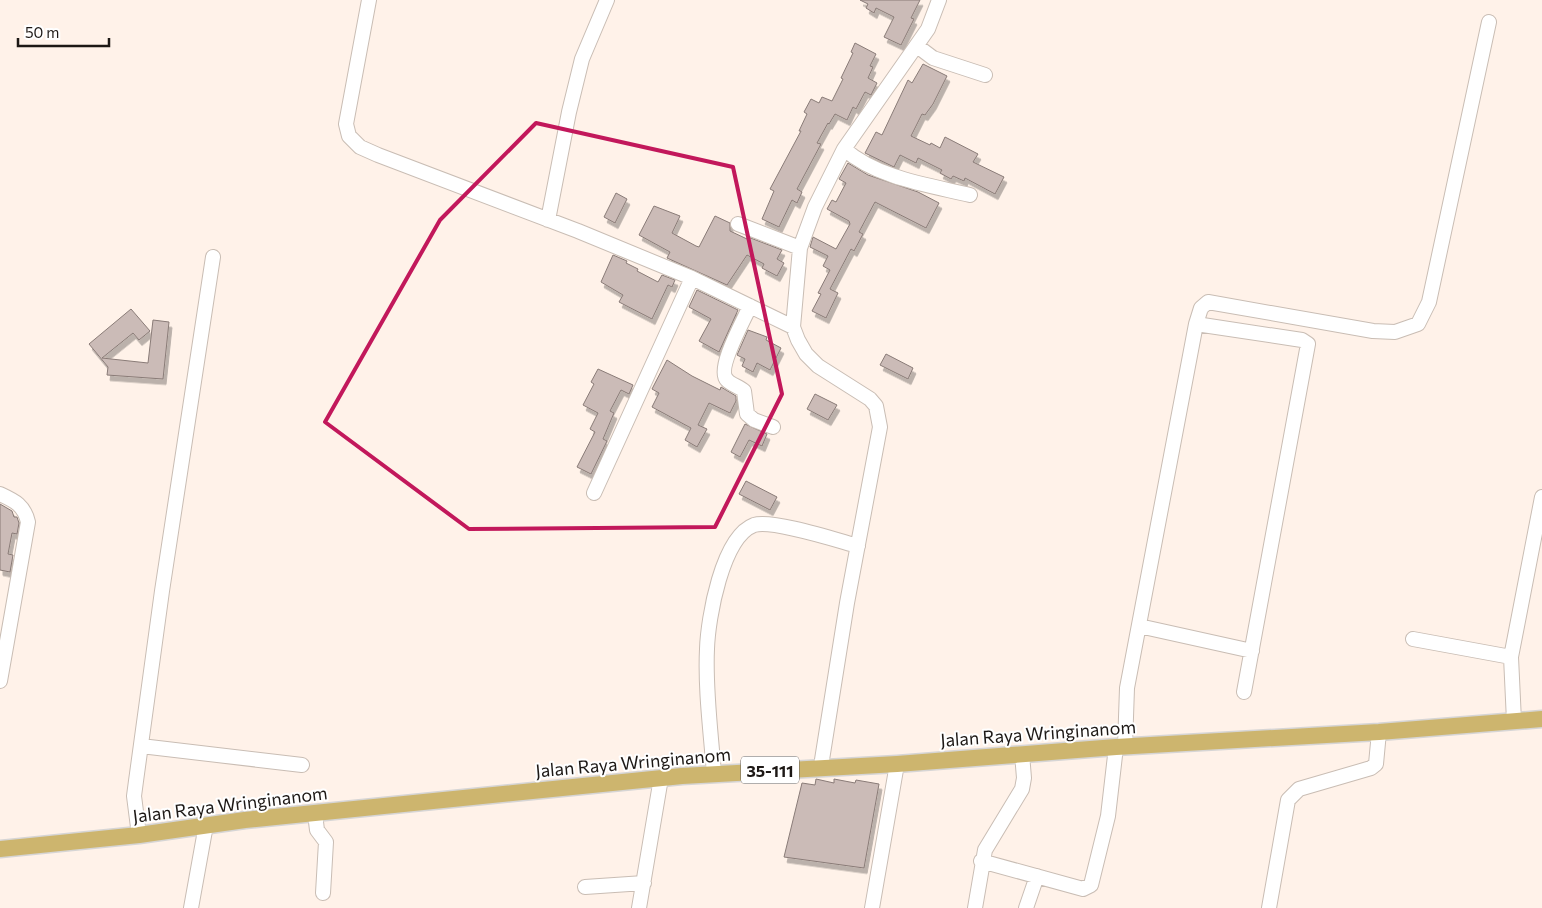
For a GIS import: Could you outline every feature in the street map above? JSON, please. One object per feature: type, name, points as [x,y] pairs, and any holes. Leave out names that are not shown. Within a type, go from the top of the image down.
[{"type":"main road","name":"Jalan Raya Wringinanom","points":[[0,849],[138,825],[206,826],[661,778],[821,766],[897,764],[1121,746],[1379,732],[1542,719]]},
{"type":"street","points":[[369,0],[346,124],[349,136],[360,147],[692,278],[793,327]]},
{"type":"street","points":[[548,220],[569,112],[582,59],[607,0]]},
{"type":"street","points":[[821,766],[858,546],[878,444],[880,417],[870,399],[818,366],[806,354],[793,327],[800,248],[814,206],[844,149],[928,29],[938,0]]},
{"type":"street","points":[[981,861],[1083,889],[1091,885],[1108,816],[1126,722],[1126,698],[1139,626],[1196,324],[1201,308],[1208,302],[1373,331],[1395,332],[1418,324],[1429,302],[1489,22]]},
{"type":"street","points":[[917,46],[933,58],[985,75]]},
{"type":"street","points":[[844,149],[856,159],[903,178],[970,195]]},
{"type":"street","points":[[738,224],[800,248]]},
{"type":"street","points":[[138,825],[134,796],[162,591],[213,258]]},
{"type":"street","points":[[594,493],[692,278]]},
{"type":"street","points":[[750,306],[726,360],[724,374],[728,381],[744,391],[748,414],[754,420],[773,428]]},
{"type":"street","points":[[1196,324],[1302,340],[1308,344],[1244,692]]},
{"type":"street","points":[[0,494],[17,502],[25,511],[28,522],[0,681]]},
{"type":"street","points":[[1514,721],[1510,674],[1511,657],[1542,497]]},
{"type":"street","points":[[714,774],[707,649],[713,603],[723,568],[736,541],[755,525],[770,524],[858,546]]},
{"type":"street","points":[[1139,626],[1252,651]]},
{"type":"street","points":[[1413,638],[1511,657]]},
{"type":"street","points":[[1269,908],[1288,800],[1300,789],[1371,768],[1376,764],[1379,732]]},
{"type":"street","points":[[142,746],[302,765]]},
{"type":"street","points":[[975,908],[981,861],[988,840],[1022,789],[1024,778],[1022,754]]},
{"type":"street","points":[[872,908],[897,764]]},
{"type":"street","points":[[639,908],[661,778]]},
{"type":"street","points":[[314,814],[317,830],[326,842],[322,893]]},
{"type":"street","points":[[191,908],[206,826]]},
{"type":"street","points":[[1026,908],[1037,876]]},
{"type":"street","points":[[585,887],[644,883]]},
{"type":"highlighted area","points":[[536,123],[733,167],[782,394],[715,527],[469,529],[325,422],[440,220]]},
{"type":"building","points":[[860,0],[920,0],[911,18],[914,19],[901,45],[884,37],[894,17],[876,8],[874,13],[866,8],[868,4]]},
{"type":"building","points":[[855,43],[876,54],[870,66],[873,67],[868,78],[877,83],[871,95],[865,92],[856,109],[853,107],[847,120],[835,114],[828,123],[817,143],[821,144],[797,189],[802,192],[797,203],[792,200],[779,227],[762,219],[774,191],[770,189],[801,131],[799,131],[807,114],[804,112],[811,99],[819,103],[822,97],[832,101],[843,79],[841,78],[853,53],[851,52]]},
{"type":"building","points":[[923,64],[947,76],[933,104],[925,115],[922,114],[911,136],[940,148],[945,137],[978,154],[973,162],[1004,177],[995,194],[965,178],[964,181],[953,176],[951,179],[940,173],[942,170],[918,158],[916,163],[900,155],[894,167],[865,153],[876,132],[882,135],[908,80],[912,83]]},
{"type":"building","points":[[848,163],[868,175],[918,192],[939,203],[926,228],[875,202],[859,232],[863,234],[854,251],[851,249],[830,289],[838,293],[826,318],[812,311],[821,294],[818,293],[830,270],[823,266],[828,256],[810,247],[813,237],[836,249],[850,224],[849,221],[827,209],[832,200],[836,202],[846,183],[839,179]]},
{"type":"building","points":[[616,193],[627,199],[615,223],[604,217]]},
{"type":"building","points":[[654,206],[680,216],[672,233],[696,246],[699,247],[715,216],[730,223],[730,231],[747,239],[748,237],[782,250],[777,259],[784,263],[777,276],[762,268],[764,264],[747,255],[727,285],[667,258],[670,252],[639,235]]},
{"type":"building","points":[[613,255],[627,261],[626,263],[638,269],[637,271],[658,282],[662,275],[675,280],[672,287],[668,285],[652,319],[619,302],[623,295],[601,282]]},
{"type":"building","points":[[697,290],[738,310],[719,352],[699,341],[711,319],[689,307]]},
{"type":"building","points":[[131,309],[150,331],[139,340],[133,333],[102,358],[148,363],[153,320],[169,322],[163,379],[107,375],[108,367],[89,344]]},
{"type":"building","points":[[748,330],[767,337],[766,340],[781,348],[770,370],[757,363],[753,372],[742,366],[745,359],[737,355]]},
{"type":"building","points":[[886,354],[913,368],[908,379],[880,365]]},
{"type":"building","points":[[667,360],[692,376],[720,390],[721,387],[736,396],[736,401],[730,413],[709,403],[698,425],[707,429],[697,447],[685,440],[691,428],[652,407],[659,393],[652,389]]},
{"type":"building","points":[[598,369],[633,385],[629,394],[621,390],[610,411],[614,413],[603,439],[607,441],[591,474],[577,467],[595,432],[590,429],[598,413],[583,405],[594,384],[591,382]]},
{"type":"building","points":[[815,394],[837,405],[828,420],[807,409]]},
{"type":"building","points":[[745,424],[767,434],[762,446],[749,440],[740,457],[731,452]]},
{"type":"building","points":[[746,481],[777,497],[770,510],[739,494]]},
{"type":"building","points":[[0,504],[12,511],[19,523],[17,534],[12,533],[8,554],[13,555],[10,572],[0,570]]},
{"type":"building","points":[[816,779],[834,783],[834,779],[855,783],[856,780],[879,784],[864,868],[784,857],[802,783],[815,785]]}]
